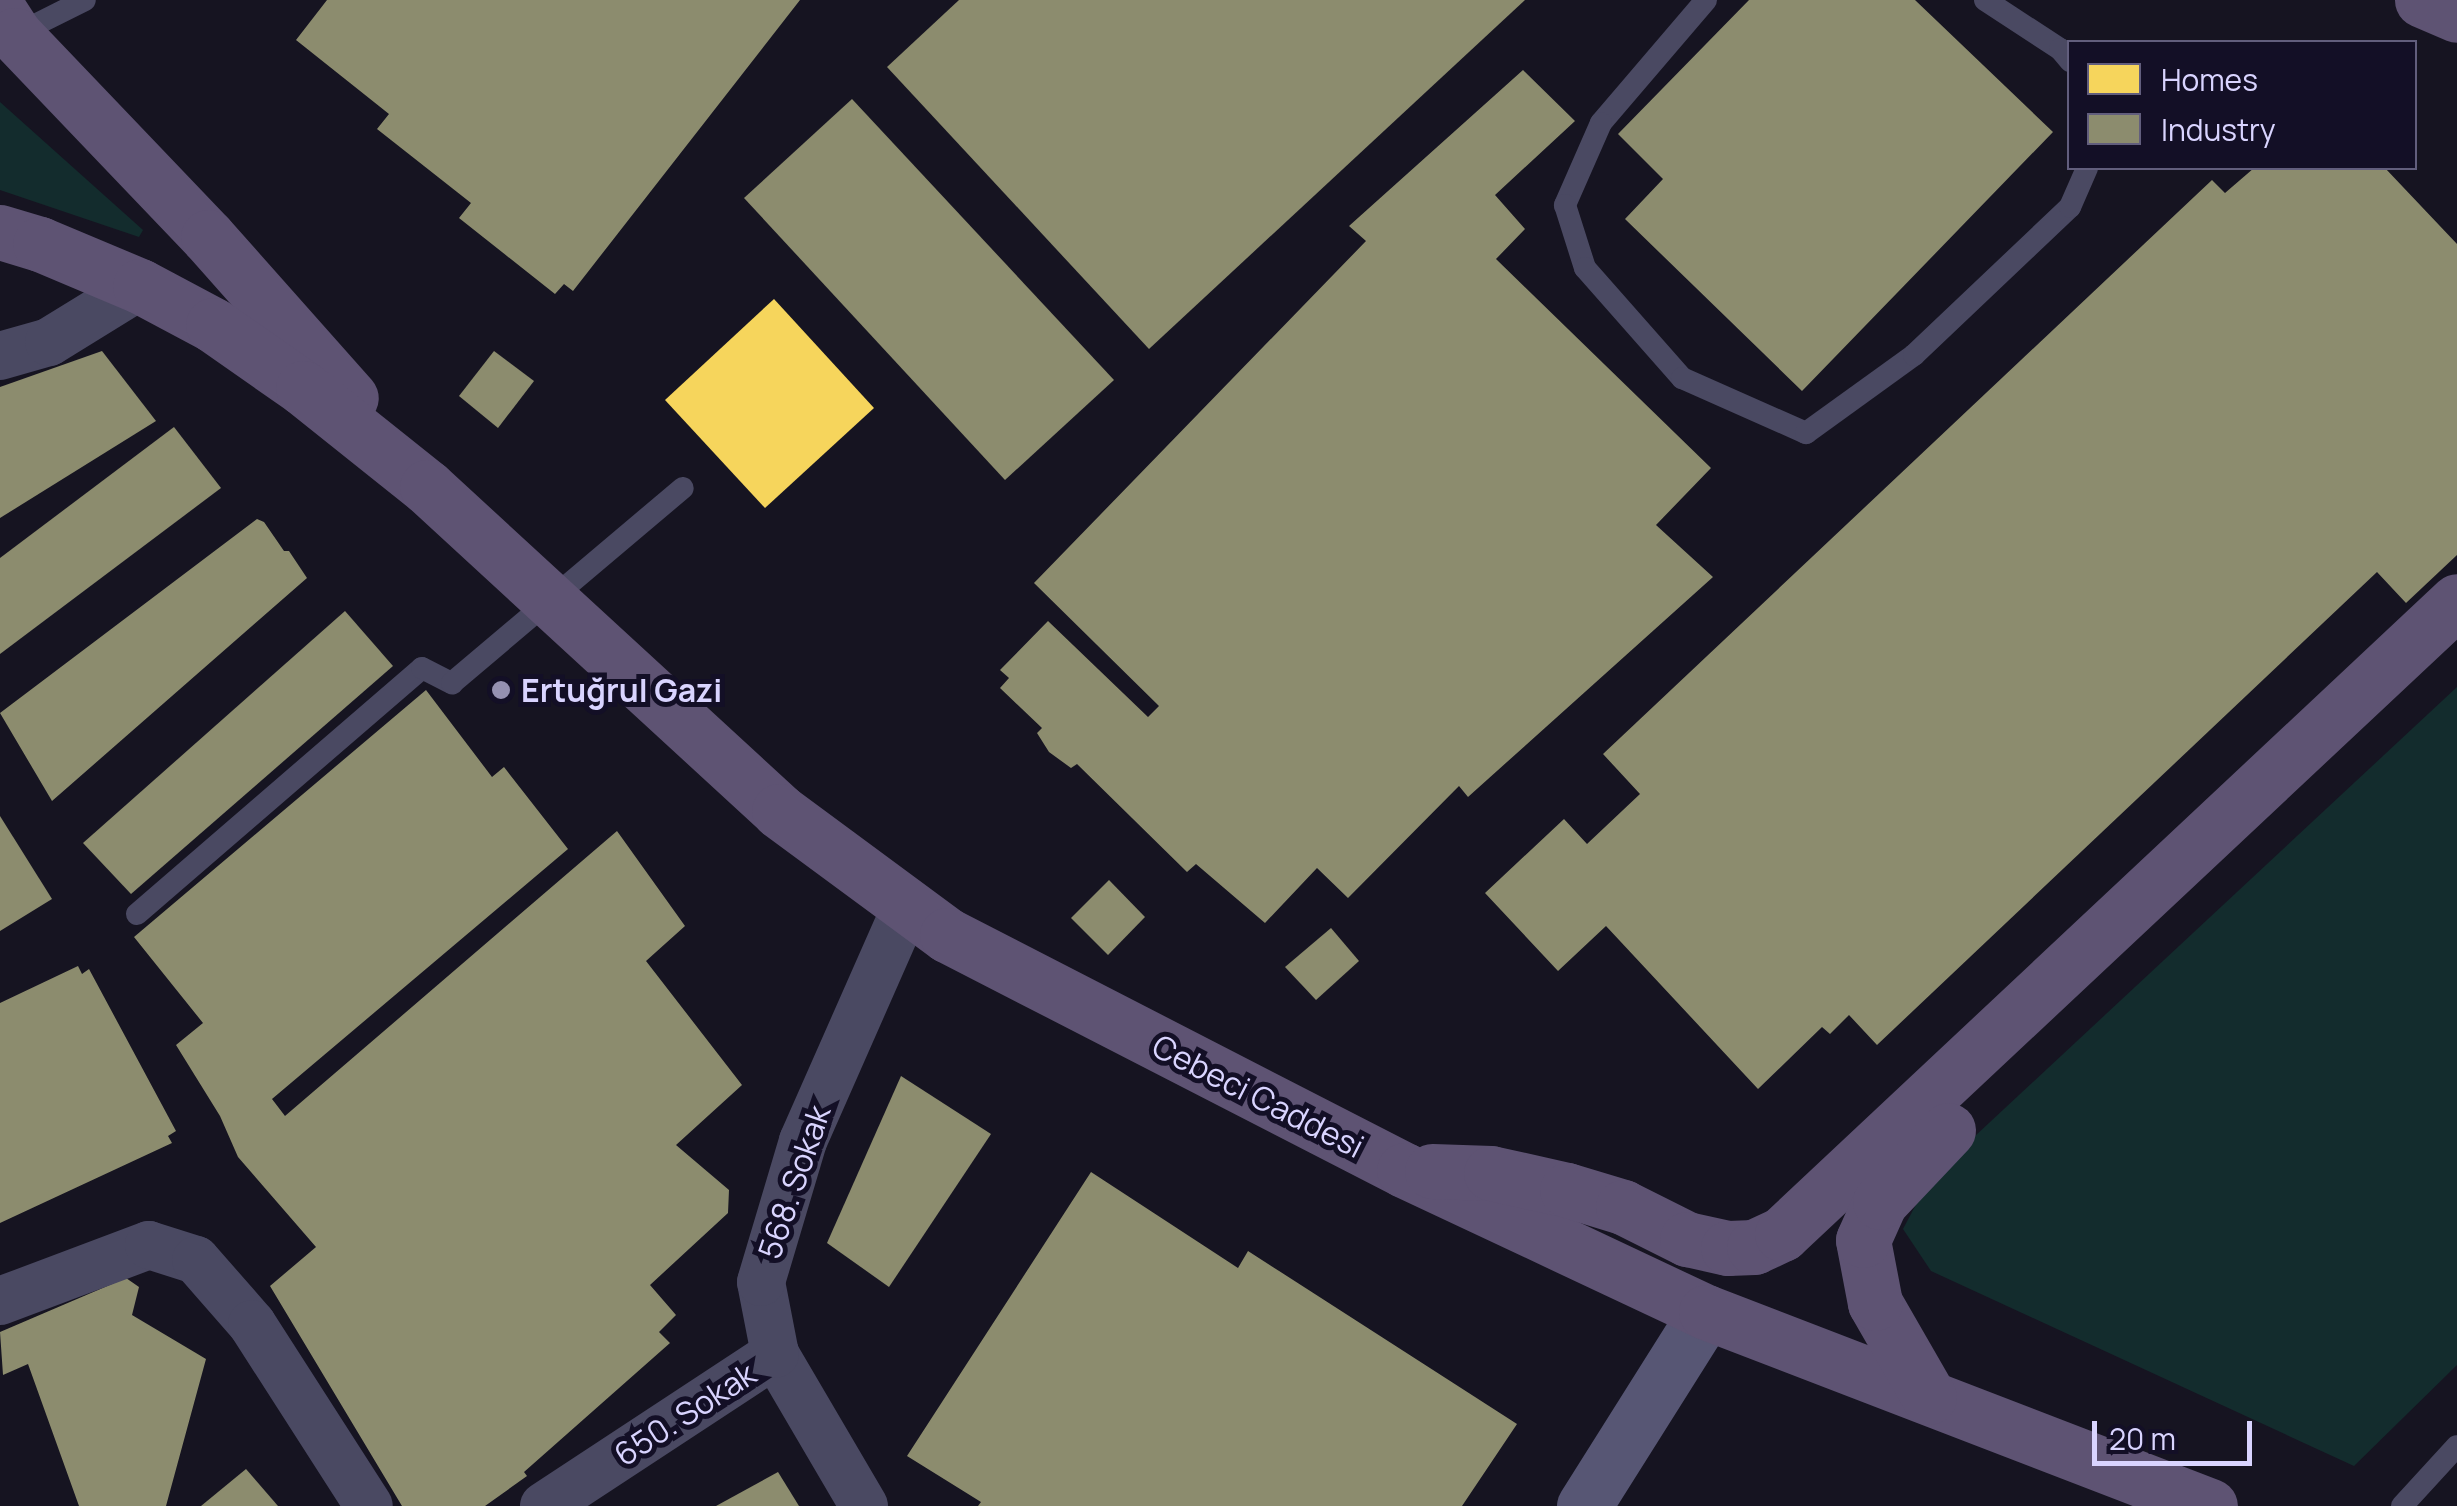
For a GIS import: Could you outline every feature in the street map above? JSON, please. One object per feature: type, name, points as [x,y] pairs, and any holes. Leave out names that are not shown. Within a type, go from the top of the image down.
[{"type":"main road","points":[[2422,0],[2457,15]]},
{"type":"main road","points":[[7,24],[280,314],[428,487]]},
{"type":"main road","points":[[0,232],[40,244],[140,286],[213,325],[303,388],[428,487]]},
{"type":"main road","name":"Cebeci Caddesi","points":[[428,487],[738,777],[906,908],[964,944],[1404,1170],[1706,1312],[2210,1506]]},
{"type":"main road","points":[[1404,1170],[1492,1173],[1567,1190],[1623,1207],[1687,1239],[1728,1248],[1754,1246],[1782,1234],[2457,601]]},
{"type":"main road","points":[[1929,1396],[1886,1327],[1867,1278],[1863,1240],[1880,1202],[1911,1164],[2457,652]]},
{"type":"street","points":[[0,356],[49,342],[140,286]]},
{"type":"street","name":"568. Sokak","points":[[864,1506],[775,1354],[760,1282],[803,1141],[906,908]]},
{"type":"street","points":[[0,1301],[150,1245],[196,1260],[252,1324],[369,1506]]},
{"type":"street","points":[[1584,1506],[1706,1312]]},
{"type":"street","name":"650. Sokak","points":[[544,1506],[775,1354]]},
{"type":"lane","points":[[7,24],[84,0]]},
{"type":"lane","points":[[1706,0],[1601,123],[1564,205],[1585,268],[1682,378],[1771,418],[1806,433],[1914,355],[2070,207],[2086,170]]},
{"type":"lane","points":[[1985,0],[2060,48],[2067,57]]},
{"type":"lane","points":[[137,914],[422,668],[452,683],[683,488]]},
{"type":"lane","points":[[2402,1506],[2457,1446]]},
{"type":"green space","points":[[0,102],[143,230],[139,237],[0,190]]},
{"type":"green space","points":[[2457,687],[2457,1365],[2354,1466],[1931,1271],[1903,1229],[1930,1178]]},
{"type":"building: Homes","points":[[774,299],[874,408],[765,508],[665,400]]},
{"type":"building: Industry","points":[[327,0],[800,0],[573,291],[564,284],[555,294],[459,218],[471,203],[377,129],[389,114],[296,40]]},
{"type":"building: Industry","points":[[959,0],[1525,0],[1149,349],[887,67]]},
{"type":"building: Industry","points":[[1749,0],[1915,0],[2053,132],[1802,391],[1625,219],[1663,179],[1618,134]]},
{"type":"building: Industry","points":[[1523,70],[1575,121],[1495,195],[1525,229],[1496,259],[1711,468],[1656,525],[1713,577],[1468,797],[1459,786],[1348,898],[1317,868],[1265,923],[1196,864],[1187,872],[1077,764],[1071,768],[1049,752],[1037,733],[1042,728],[1000,688],[1009,678],[1000,670],[1048,621],[1148,717],[1159,706],[1034,583],[1366,241],[1349,226]]},
{"type":"building: Industry","points":[[852,99],[1114,380],[1005,480],[744,198]]},
{"type":"building: Industry","points":[[2252,170],[2387,170],[2457,244],[2457,555],[2406,603],[2377,572],[1877,1045],[1849,1015],[1830,1034],[1822,1027],[1758,1089],[1606,926],[1558,971],[1485,893],[1564,819],[1587,844],[1640,794],[1603,754],[2212,180],[2225,193]]},
{"type":"building: Industry","points":[[102,351],[156,421],[0,518],[0,387]]},
{"type":"building: Industry","points":[[494,351],[534,381],[498,428],[459,396]]},
{"type":"building: Industry","points":[[174,427],[221,488],[0,654],[0,558]]},
{"type":"building: Industry","points":[[257,519],[264,522],[284,551],[289,551],[307,578],[52,801],[0,713]]},
{"type":"building: Industry","points":[[345,611],[393,666],[131,894],[83,843]]},
{"type":"building: Industry","points":[[426,690],[492,777],[504,767],[568,849],[272,1099],[285,1116],[617,831],[685,926],[646,961],[742,1085],[676,1145],[729,1190],[728,1213],[650,1285],[676,1315],[659,1332],[670,1343],[524,1472],[527,1476],[485,1506],[402,1506],[270,1286],[316,1247],[238,1157],[220,1116],[176,1045],[203,1023],[134,937]]},
{"type":"building: Industry","points":[[0,816],[52,899],[0,931]]},
{"type":"building: Industry","points":[[1109,880],[1145,917],[1108,955],[1071,918]]},
{"type":"building: Industry","points":[[1331,928],[1359,961],[1316,1000],[1285,967]]},
{"type":"building: Industry","points":[[78,966],[82,974],[89,969],[176,1131],[168,1136],[172,1143],[0,1223],[0,1003]]},
{"type":"building: Industry","points":[[901,1076],[991,1134],[889,1287],[827,1243]]},
{"type":"building: Industry","points":[[1091,1172],[1238,1268],[1248,1251],[1517,1424],[1462,1506],[978,1506],[981,1502],[907,1456]]},
{"type":"building: Industry","points":[[126,1278],[139,1287],[132,1315],[206,1359],[166,1506],[79,1506],[28,1364],[3,1375],[0,1332]]},
{"type":"building: Industry","points":[[246,1469],[278,1506],[201,1506]]},
{"type":"building: Industry","points":[[778,1472],[799,1506],[716,1506]]},
{"type":"place","name":"Ertuğrul Gazi","points":[[501,690]]}]
